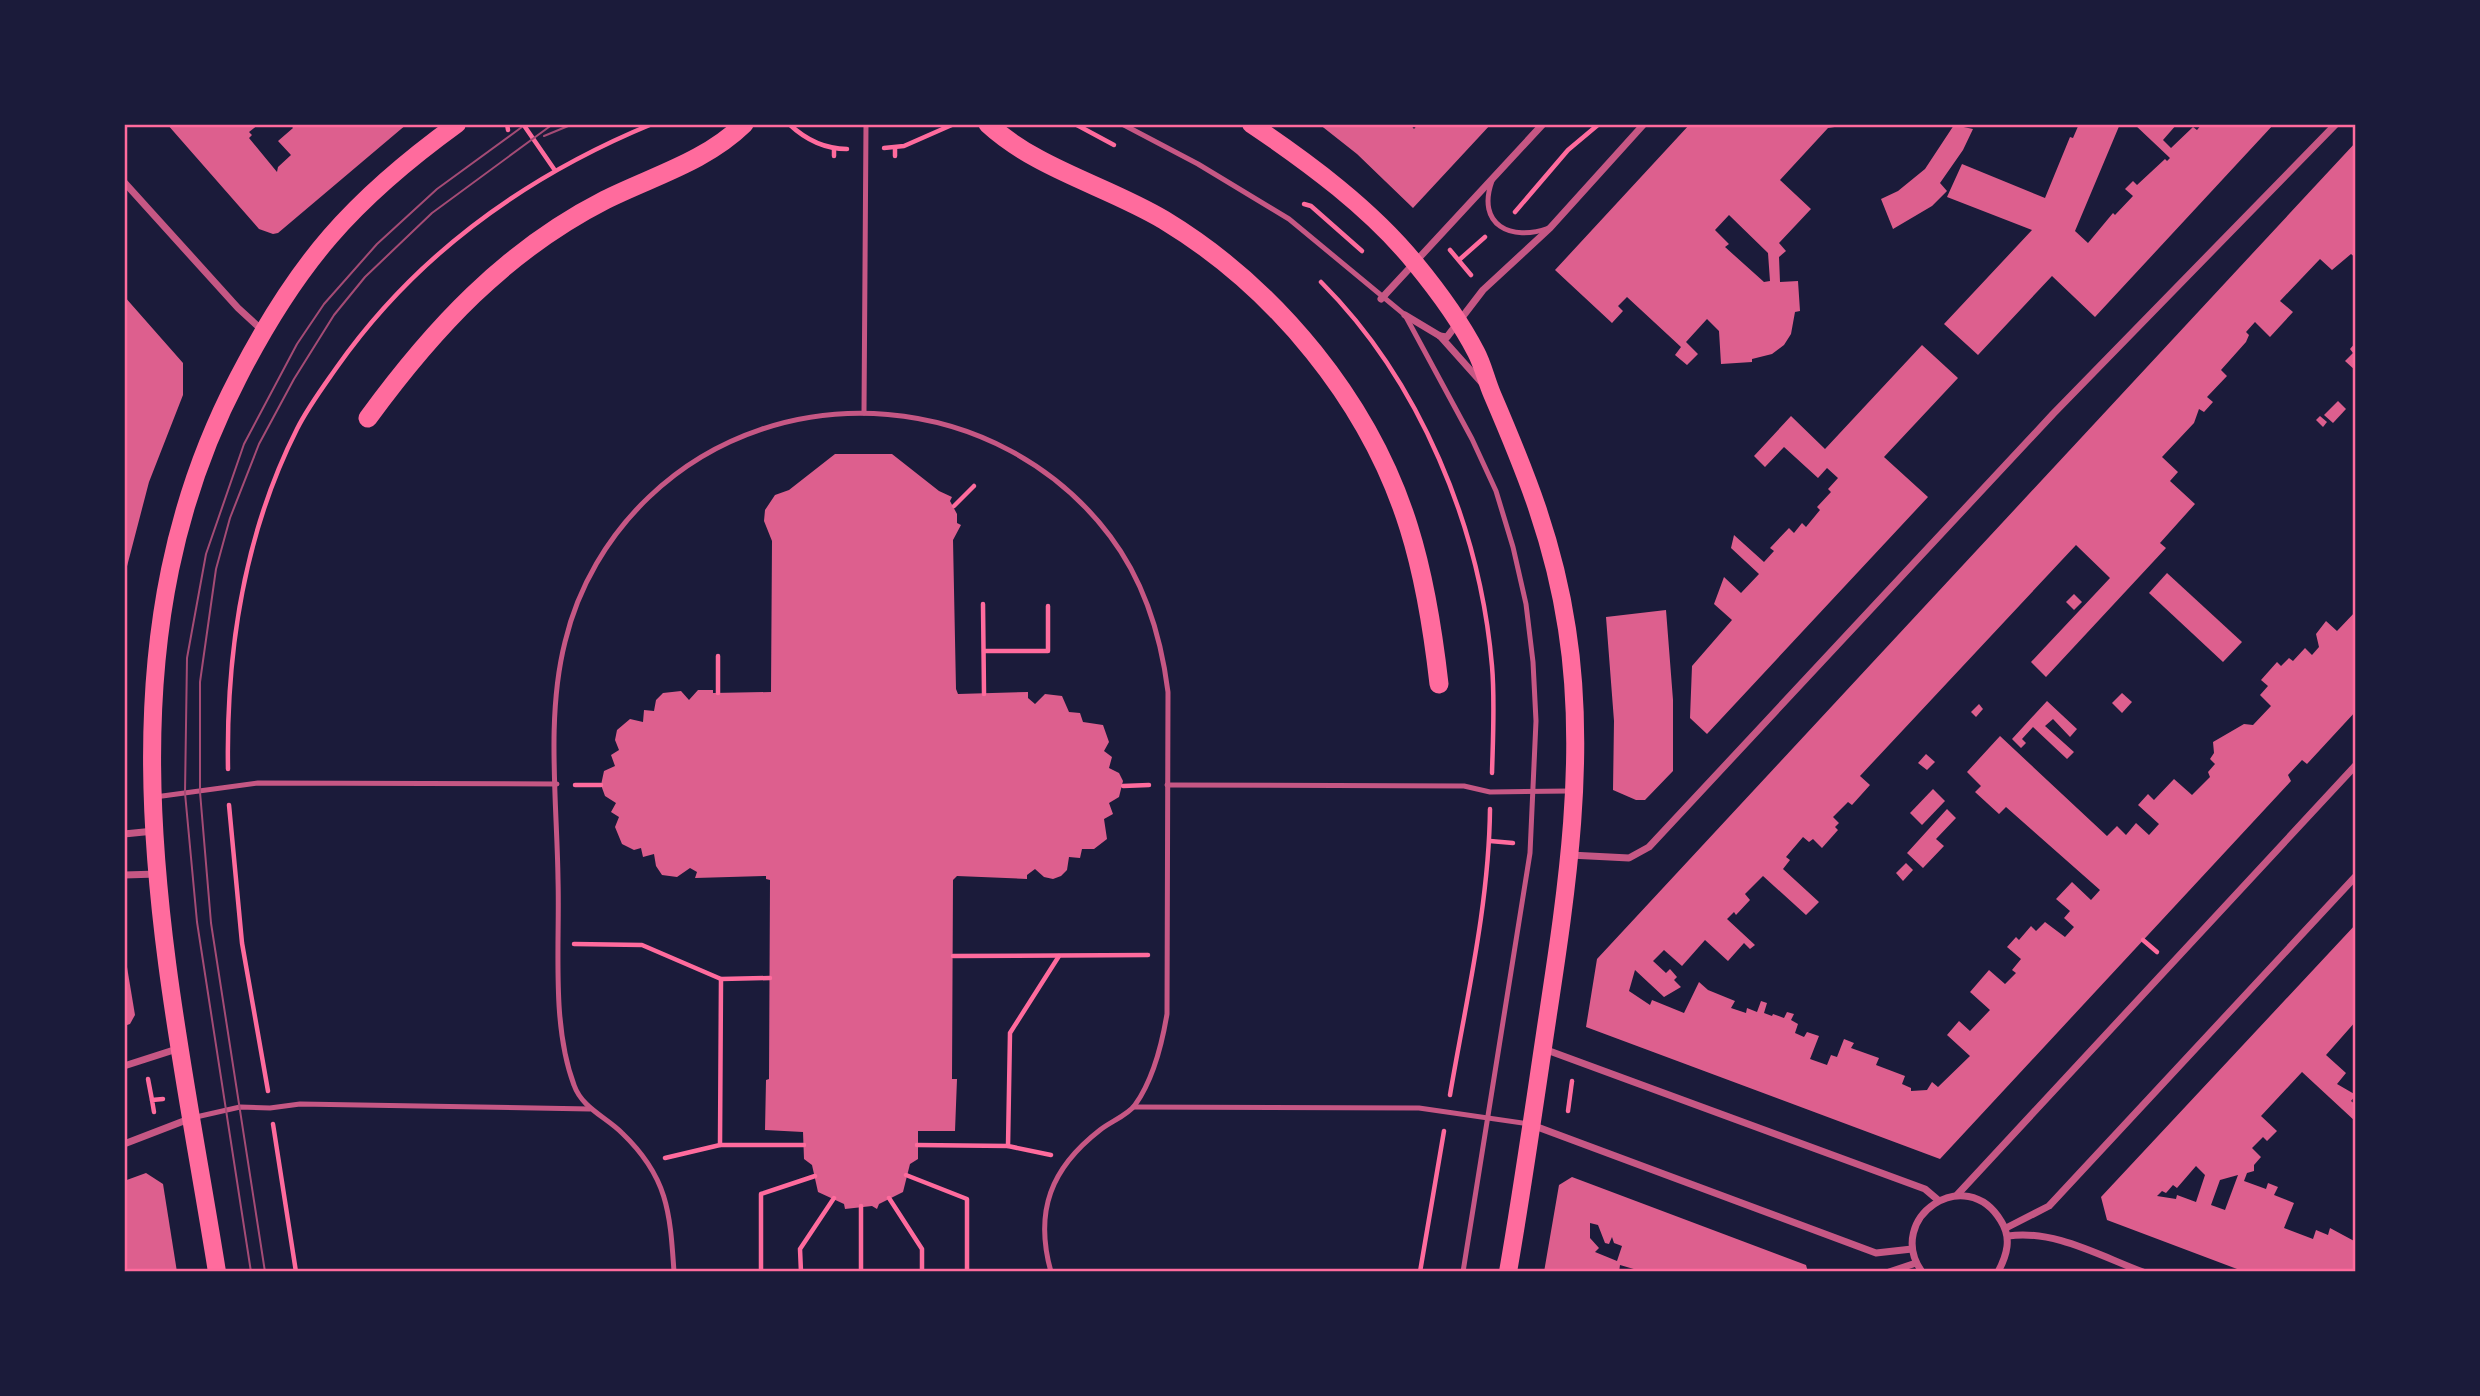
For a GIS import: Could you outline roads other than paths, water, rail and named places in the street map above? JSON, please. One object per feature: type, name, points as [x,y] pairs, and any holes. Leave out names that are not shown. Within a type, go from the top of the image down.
[{"type":"highway","points":[[368,418],[435,331],[514,258],[558,226],[606,200],[704,155],[744,124]]},
{"type":"highway","points":[[988,124],[1028,154],[1138,205],[1184,233],[1267,300],[1304,340],[1364,428],[1389,476],[1423,577],[1440,684]]},
{"type":"main road","points":[[217,1272],[180,1048],[154,831],[151,756],[156,650],[164,588],[178,527],[197,468],[221,410],[262,330],[292,284],[342,221],[388,177],[457,124]]},
{"type":"main road","points":[[1251,124],[1353,202],[1414,261],[1459,323],[1478,355],[1535,494],[1557,572],[1568,631],[1573,696],[1573,792],[1569,855],[1543,1049],[1508,1272]]},
{"type":"street","points":[[1381,299],[1543,124]]},
{"type":"street","points":[[1440,336],[1447,337],[1483,290],[1550,228],[1644,124]]},
{"type":"street","points":[[1569,855],[1629,858],[1648,847],[2053,414],[2336,124]]},
{"type":"street","points":[[124,182],[238,308],[262,330]]},
{"type":"street","points":[[1405,315],[1440,336],[1493,395]]},
{"type":"street","points":[[1957,1195],[2356,765]]},
{"type":"street","points":[[124,834],[154,831]]},
{"type":"street","points":[[124,875],[158,874]]},
{"type":"street","points":[[2006,1228],[2049,1206],[2356,876]]},
{"type":"street","points":[[124,1066],[180,1048]]},
{"type":"street","points":[[1543,1049],[1924,1189],[1938,1200]]},
{"type":"street","points":[[124,1144],[192,1118]]},
{"type":"street","points":[[1532,1124],[1877,1253],[1912,1249]]},
{"type":"street","points":[[1922,1272],[1912,1249],[1914,1229],[1923,1212],[1938,1200],[1957,1195],[1978,1199],[1995,1210],[2006,1228],[2006,1257],[1998,1272]]},
{"type":"street","points":[[2008,1237],[2028,1233],[2054,1239],[2143,1272]]},
{"type":"street","points":[[1889,1272],[1916,1263]]},
{"type":"lane","points":[[864,412],[866,124]]},
{"type":"lane","points":[[1122,124],[1198,164],[1289,219],[1381,299],[1405,315],[1472,439],[1496,491],[1513,547],[1533,663],[1536,721],[1529,866],[1463,1272]]},
{"type":"lane","points":[[1493,178],[1487,194],[1490,212],[1499,226],[1516,234],[1530,235],[1550,228]]},
{"type":"lane","points":[[674,1272],[670,1211],[649,1162],[620,1131],[590,1109],[575,1088],[561,1033],[557,692],[565,639],[583,590],[615,534],[662,485],[729,442],[804,417],[864,412],[920,417],[996,442],[1041,469],[1082,503],[1122,553],[1142,590],[1159,640],[1168,692],[1167,1014],[1162,1041],[1135,1107]]},
{"type":"lane","points":[[152,797],[258,783],[557,784]]},
{"type":"lane","points":[[1167,785],[1464,786],[1490,792],[1573,792]]},
{"type":"lane","points":[[192,1118],[240,1107],[270,1108],[300,1104],[590,1109]]},
{"type":"lane","points":[[1051,1272],[1043,1234],[1044,1217],[1056,1178],[1068,1159],[1096,1133],[1135,1107],[1419,1108],[1532,1124]]},
{"type":"tram line","points":[[251,1272],[197,922],[185,793],[187,658],[206,554],[244,444],[297,344],[324,304],[377,244],[437,189],[526,124]]},
{"type":"tram line","points":[[265,1272],[211,923],[200,792],[200,682],[216,569],[230,518],[259,444],[294,379],[334,315],[365,277],[432,213],[553,124]]},
{"type":"tram line","points":[[544,136],[573,124]]}]
